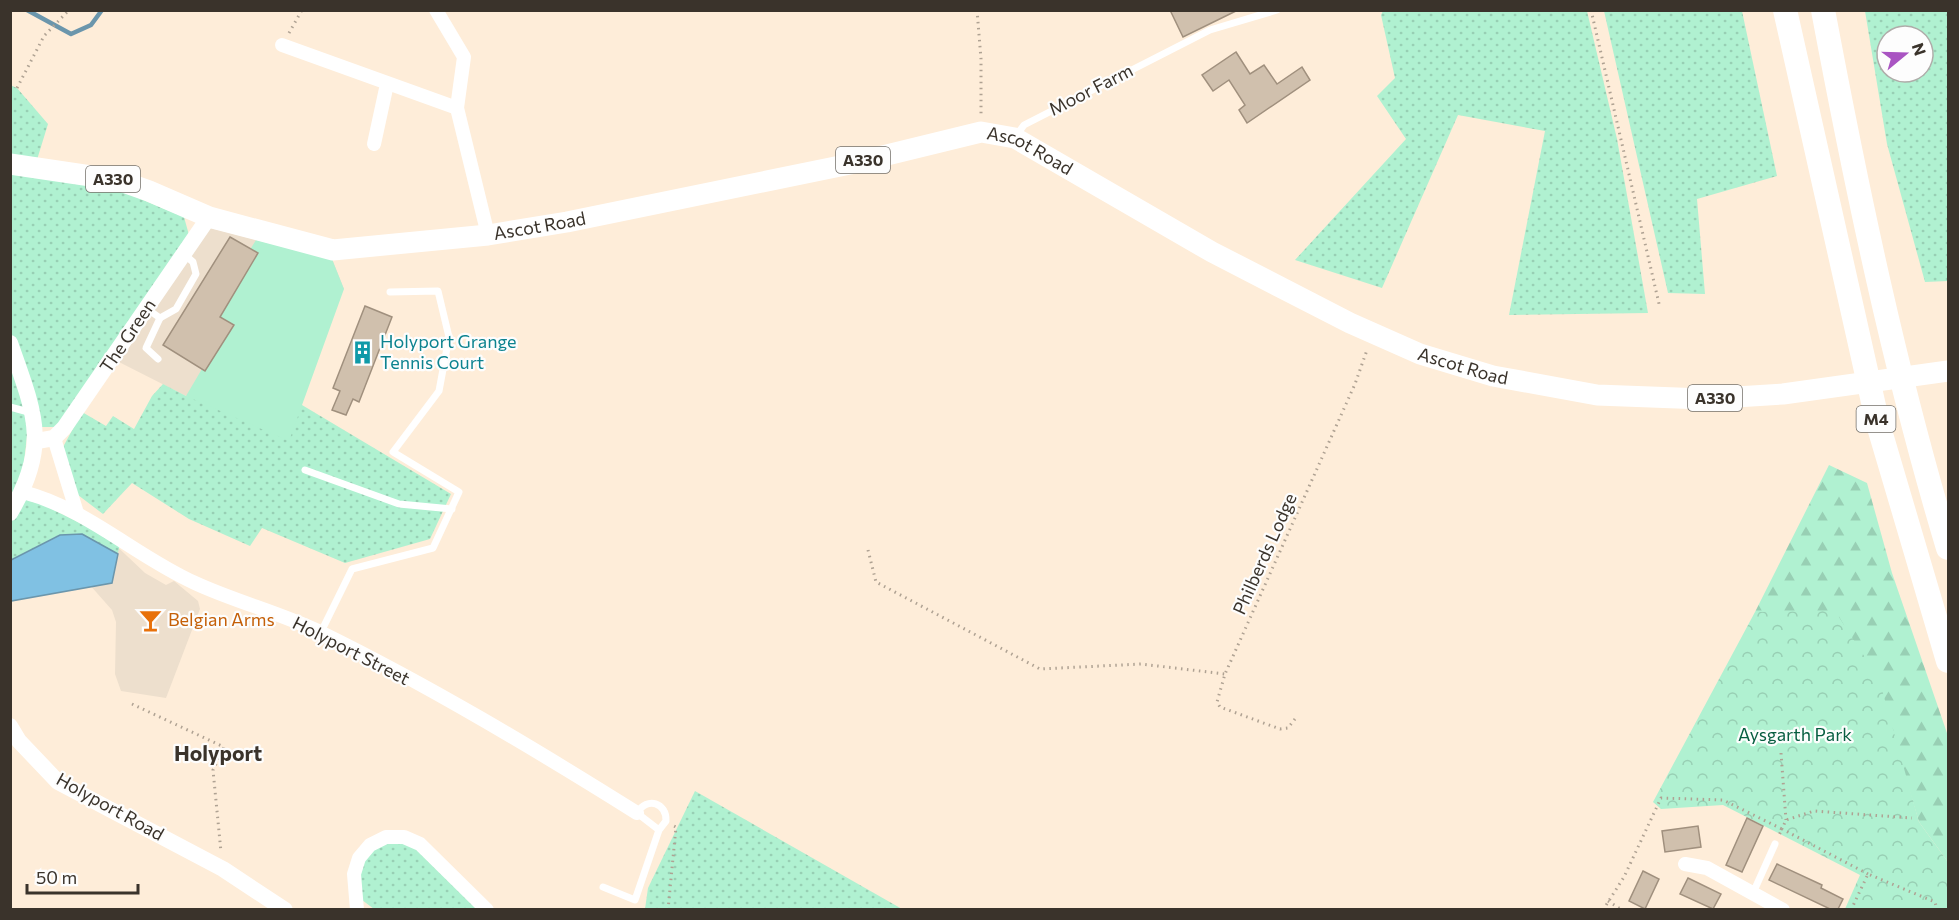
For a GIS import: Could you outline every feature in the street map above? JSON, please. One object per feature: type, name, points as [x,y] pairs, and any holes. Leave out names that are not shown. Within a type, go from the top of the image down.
[{"type":"highway","name":"M4","points":[[1785,10],[1878,424],[1948,661]]},
{"type":"highway","name":"M4","points":[[1815,10],[1844,120]]},
{"type":"highway","name":"M4","points":[[1823,10],[1844,120],[1894,346],[1948,548]]},
{"type":"main road","name":"Ascot Road","points":[[10,164],[118,180],[149,190],[209,217],[333,250],[488,235],[567,222],[805,173],[981,132],[1015,138],[1212,252],[1372,334],[1468,370],[1571,392],[1623,398],[1686,399],[1807,391],[1948,371]]},
{"type":"street","points":[[436,10],[464,57],[457,108],[488,235]]},
{"type":"street","points":[[282,45],[457,108]]},
{"type":"street","points":[[375,144],[387,84]]},
{"type":"street","name":"The Green","points":[[54,438],[81,405],[209,217]]},
{"type":"street","points":[[10,343],[34,413],[37,441],[33,466],[10,513]]},
{"type":"street","points":[[37,441],[54,438],[77,513]]},
{"type":"street","name":"Holyport Street","points":[[22,489],[77,513],[193,583],[321,632],[528,744],[637,813]]},
{"type":"street","name":"Holyport Road","points":[[10,726],[19,741],[58,782],[223,869],[285,909]]},
{"type":"street","points":[[357,909],[354,874],[359,858],[370,845],[386,837],[404,837],[420,844],[487,909]]},
{"type":"street","points":[[1685,864],[1707,868],[1755,900],[1783,909]]},
{"type":"lane","name":"Moor Farm","points":[[1015,138],[1024,125],[1173,48],[1210,30],[1275,11]]},
{"type":"lane","points":[[158,359],[146,348],[160,318],[176,309],[196,274],[193,262],[185,254]]},
{"type":"lane","points":[[321,632],[352,569],[433,548],[459,492],[393,452],[440,391],[449,337],[438,291],[390,292]]},
{"type":"lane","points":[[146,308],[160,318]]},
{"type":"lane","points":[[10,407],[34,413]]},
{"type":"lane","points":[[305,471],[399,504],[452,509]]},
{"type":"lane","points":[[603,887],[635,900],[659,830],[666,821],[664,809],[652,803],[641,807],[637,813],[659,830]]},
{"type":"lane","points":[[1755,900],[1775,844]]},
{"type":"path","points":[[17,88],[44,36],[69,10]]},
{"type":"path","points":[[282,45],[302,10]]},
{"type":"path","points":[[977,10],[981,59],[981,132]]},
{"type":"path","points":[[1591,10],[1660,308]]},
{"type":"path","name":"Philberds Lodge","points":[[1295,719],[1288,728],[1280,729],[1220,707],[1217,702],[1225,674],[1354,384],[1372,334]]},
{"type":"path","points":[[868,550],[876,582],[1040,669],[1141,664],[1225,674]]},
{"type":"path","points":[[132,704],[224,747],[213,770],[223,869]]},
{"type":"path","points":[[1781,753],[1786,820],[1782,829]]},
{"type":"path","points":[[1603,909],[1624,877],[1661,798],[1724,800],[1868,874],[1935,902],[1937,909]]},
{"type":"path","points":[[1786,820],[1814,811],[1912,818]]},
{"type":"path","points":[[666,821],[676,827],[668,909]]},
{"type":"path","points":[[1851,909],[1868,874]]},
{"type":"path","points":[[1608,901],[1622,909]]},
{"type":"shaded area","points":[[210,228],[332,259],[344,289],[186,396],[117,361]]},
{"type":"shaded area","points":[[108,538],[145,573],[166,585],[174,581],[198,601],[200,609],[166,698],[121,691],[115,674],[116,622],[112,610],[89,584]]},
{"type":"green space","points":[[1383,11],[1587,11],[1617,139],[1648,313],[1509,315],[1545,131],[1458,115],[1382,288],[1295,260],[1406,139],[1377,96],[1395,78],[1381,15]]},
{"type":"green space","points":[[1604,11],[1742,11],[1777,176],[1697,199],[1705,294],[1668,293]]},
{"type":"green space","points":[[1865,11],[1948,11],[1948,281],[1925,282],[1887,144],[1877,84],[1935,84],[1935,24],[1875,24],[1875,71]]},
{"type":"green space","points":[[10,85],[17,88],[48,124],[32,176],[112,187],[184,217],[189,235],[58,427],[28,427],[24,462],[16,491],[120,543],[112,583],[11,601]]},
{"type":"green space","points":[[256,240],[332,259],[344,289],[289,441],[186,396],[229,323],[212,312]]},
{"type":"green space","points":[[163,384],[186,396],[302,405],[451,494],[430,539],[345,563],[262,528],[250,546],[189,519],[132,483],[103,514],[78,495],[63,447],[82,412],[106,426],[113,416],[134,429],[152,396]]},
{"type":"green space","points":[[1829,465],[1867,483],[1892,573],[1948,736],[1948,862],[1919,822],[1901,762],[1755,612]]},
{"type":"green space","name":"Aysgarth Park","points":[[1835,611],[1879,679],[1919,822],[1948,862],[1948,909],[1845,909],[1860,875],[1723,805],[1661,809],[1653,802],[1755,612]]},
{"type":"green space","points":[[695,791],[902,909],[645,909],[648,888]]},
{"type":"green space","points":[[404,837],[487,909],[374,909],[358,897],[359,858],[370,845]]},
{"type":"water","points":[[82,534],[118,554],[112,583],[11,601],[11,560],[60,535]]},
{"type":"building","points":[[1170,10],[1238,10],[1183,37]]},
{"type":"building","points":[[1236,52],[1250,74],[1264,65],[1277,84],[1302,67],[1310,80],[1247,123],[1239,110],[1245,105],[1229,80],[1213,91],[1202,75]]},
{"type":"building","points":[[230,237],[258,253],[220,317],[234,325],[205,371],[163,345]]},
{"type":"building","name":"Holyport Grange Tennis Court","points":[[365,306],[392,317],[359,402],[353,399],[346,415],[332,410],[340,391],[333,388]]},
{"type":"building","points":[[1747,818],[1763,826],[1742,872],[1726,865]]},
{"type":"building","points":[[1698,826],[1701,847],[1665,852],[1662,831]]},
{"type":"building","points":[[1777,864],[1822,885],[1821,888],[1843,899],[1838,909],[1830,909],[1769,880]]},
{"type":"building","points":[[1643,871],[1659,879],[1645,909],[1629,901]]},
{"type":"building","points":[[1688,878],[1721,894],[1713,909],[1680,894]]},
{"type":"waterway","points":[[27,10],[71,34],[91,25],[102,10]]},
{"type":"place","name":"Holyport Grange Tennis Court","points":[[362,352]]},
{"type":"place","name":"Belgian Arms","points":[[150,620]]},
{"type":"district","name":"Holyport","points":[[218,754]]}]
